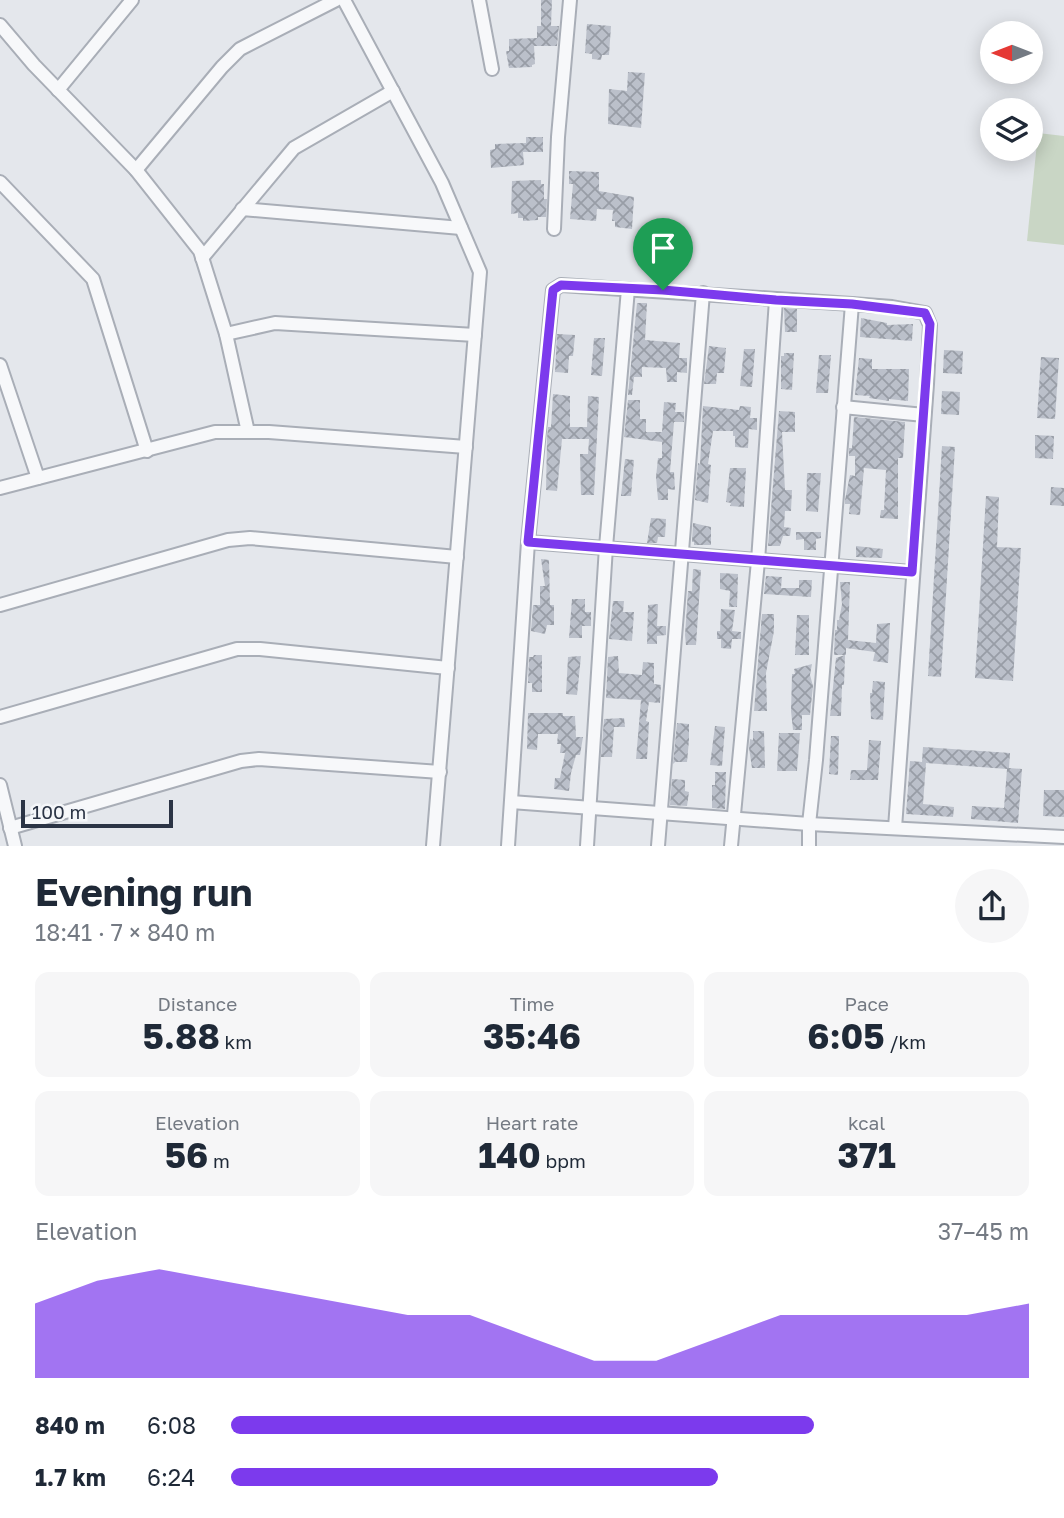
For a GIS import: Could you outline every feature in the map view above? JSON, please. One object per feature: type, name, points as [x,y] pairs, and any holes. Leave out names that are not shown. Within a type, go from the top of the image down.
[{"type":"street","points":[[58,90],[132,0]]},
{"type":"street","points":[[136,170],[240,49],[336,0]]},
{"type":"street","points":[[344,0],[442,183],[480,272],[433,846]]},
{"type":"street","points":[[479,0],[492,69]]},
{"type":"street","points":[[554,229],[558,137],[570,0]]},
{"type":"street","points":[[0,25],[58,90],[136,170],[200,251],[226,334],[248,432]]},
{"type":"street","points":[[202,258],[294,148],[393,91]]},
{"type":"street","points":[[0,183],[93,279],[147,451]]},
{"type":"street","points":[[242,209],[461,228]]},
{"type":"street","points":[[508,846],[528,542],[553,290],[561,285],[852,304],[925,313],[930,324],[895,828]]},
{"type":"street","points":[[587,846],[606,547],[628,289]]},
{"type":"street","points":[[658,846],[704,293]]},
{"type":"street","points":[[731,846],[758,561],[776,300]]},
{"type":"street","points":[[809,846],[852,304]]},
{"type":"street","points":[[226,334],[275,323],[475,335]]},
{"type":"street","points":[[0,365],[38,478]]},
{"type":"street","points":[[844,407],[924,415]]},
{"type":"street","points":[[0,488],[215,432],[466,447]]},
{"type":"street","points":[[0,605],[228,540],[250,538],[457,557]]},
{"type":"street","points":[[528,542],[912,572]]},
{"type":"street","points":[[0,717],[237,649],[448,668]]},
{"type":"street","points":[[10,828],[241,761],[259,759],[440,772]]},
{"type":"street","points":[[0,785],[15,846]]},
{"type":"street","points":[[511,802],[809,824],[1064,837]]},
{"type":"green space","points":[[1043,134],[1064,136],[1064,245],[1027,241],[1035,161],[1043,161]]},
{"type":"building","points":[[541,0],[552,0],[551,26],[559,26],[557,46],[534,46],[535,64],[532,67],[509,68],[506,51],[509,51],[509,39],[537,38],[537,26],[541,26]]},
{"type":"building","points":[[587,24],[611,26],[609,55],[602,55],[601,60],[592,59],[592,54],[585,53]]},
{"type":"building","points":[[628,72],[645,73],[641,128],[608,124],[609,89],[627,91]]},
{"type":"building","points":[[526,137],[543,137],[543,152],[523,152],[524,165],[491,168],[490,150],[495,149],[495,144],[526,143]]},
{"type":"building","points":[[569,171],[599,172],[599,191],[634,197],[632,229],[615,227],[615,221],[612,221],[613,210],[597,209],[596,221],[570,219],[573,184],[569,184]]},
{"type":"building","points":[[541,180],[541,184],[544,184],[544,199],[547,199],[546,217],[523,221],[523,218],[518,218],[518,213],[511,214],[512,181]]},
{"type":"building","points":[[637,303],[647,303],[645,340],[680,343],[679,358],[687,358],[687,373],[677,372],[677,382],[667,382],[666,368],[642,367],[642,377],[634,377],[632,395],[628,395]]},
{"type":"building","points":[[784,308],[797,309],[797,332],[785,332]]},
{"type":"building","points":[[861,318],[887,325],[913,324],[912,341],[860,337]]},
{"type":"building","points":[[557,334],[575,335],[568,373],[555,372]]},
{"type":"building","points":[[594,338],[605,338],[602,376],[591,375]]},
{"type":"building","points":[[709,346],[726,348],[724,373],[717,373],[716,384],[704,384]]},
{"type":"building","points":[[744,349],[755,349],[752,387],[740,386]]},
{"type":"building","points":[[944,350],[963,351],[962,374],[943,373]]},
{"type":"building","points":[[784,353],[794,353],[792,390],[781,389],[781,356],[784,356]]},
{"type":"building","points":[[819,355],[831,355],[828,393],[816,393]]},
{"type":"building","points":[[1041,357],[1059,358],[1055,419],[1037,418]]},
{"type":"building","points":[[859,358],[872,359],[872,369],[909,369],[908,401],[889,401],[855,395]]},
{"type":"building","points":[[942,391],[960,392],[959,415],[941,414]]},
{"type":"building","points":[[553,394],[570,396],[570,427],[587,427],[588,396],[599,397],[594,495],[581,495],[580,454],[588,454],[589,439],[562,439],[557,491],[546,490],[547,438],[548,427],[551,427]]},
{"type":"building","points":[[628,400],[640,400],[640,419],[646,419],[646,432],[662,432],[664,402],[676,403],[675,412],[684,412],[684,422],[674,422],[670,472],[674,472],[675,490],[668,489],[668,500],[658,500],[656,477],[658,458],[662,458],[662,442],[624,437]]},
{"type":"building","points":[[703,406],[739,410],[740,406],[751,407],[750,418],[757,418],[757,430],[749,429],[748,448],[735,447],[733,431],[713,431],[708,464],[711,465],[708,503],[695,500]]},
{"type":"building","points":[[779,411],[795,412],[795,432],[782,432],[785,490],[792,490],[791,511],[785,511],[784,527],[791,528],[790,536],[783,536],[780,546],[768,546]]},
{"type":"building","points":[[854,417],[905,422],[903,458],[898,458],[898,519],[880,518],[881,510],[884,510],[886,470],[864,468],[860,515],[849,514],[850,504],[845,504],[845,500],[850,475],[855,476],[855,456],[849,456]]},
{"type":"building","points":[[1035,435],[1054,436],[1053,459],[1035,458]]},
{"type":"building","points":[[942,446],[955,447],[941,677],[928,676]]},
{"type":"building","points":[[625,459],[634,460],[631,496],[621,496]]},
{"type":"building","points":[[730,468],[746,468],[744,507],[730,506],[731,503],[726,502]]},
{"type":"building","points":[[807,473],[821,473],[818,512],[806,511]]},
{"type":"building","points":[[1051,487],[1064,488],[1064,506],[1050,505]]},
{"type":"building","points":[[986,496],[999,497],[997,547],[1021,548],[1013,681],[975,678]]},
{"type":"building","points":[[651,518],[666,519],[665,537],[658,537],[657,543],[647,543]]},
{"type":"building","points":[[693,523],[711,527],[711,545],[694,545]]},
{"type":"building","points":[[796,532],[821,532],[821,538],[816,539],[816,550],[804,550],[804,539],[796,540]]},
{"type":"building","points":[[856,546],[883,549],[882,558],[856,557]]},
{"type":"building","points":[[541,559],[549,560],[550,605],[554,605],[554,625],[547,625],[545,634],[531,631],[533,605],[540,605],[540,586],[545,586]]},
{"type":"building","points":[[693,569],[701,570],[696,645],[686,645],[688,591],[692,591]]},
{"type":"building","points":[[720,573],[738,574],[737,607],[729,607],[730,591],[720,589]]},
{"type":"building","points":[[766,576],[782,577],[781,588],[799,588],[799,580],[812,580],[811,597],[764,594]]},
{"type":"building","points":[[840,582],[850,582],[848,640],[876,643],[877,624],[890,623],[888,663],[873,661],[875,652],[846,648],[846,655],[834,655],[835,630],[842,604]]},
{"type":"building","points":[[572,599],[585,599],[585,612],[591,612],[591,626],[582,626],[582,638],[569,638]]},
{"type":"building","points":[[613,601],[624,601],[623,612],[634,612],[632,641],[609,639]]},
{"type":"building","points":[[658,604],[657,626],[666,626],[666,635],[657,636],[657,644],[647,644],[648,605]]},
{"type":"building","points":[[721,609],[735,610],[732,631],[741,632],[741,639],[732,639],[731,649],[721,648],[721,639],[717,639]]},
{"type":"building","points":[[762,614],[774,614],[774,631],[766,673],[767,711],[754,711]]},
{"type":"building","points":[[797,615],[809,615],[809,655],[795,655]]},
{"type":"building","points":[[542,655],[542,692],[532,692],[532,683],[528,683],[529,657]]},
{"type":"building","points":[[845,655],[841,716],[830,716],[836,658]]},
{"type":"building","points":[[581,656],[577,695],[566,694],[568,657]]},
{"type":"building","points":[[618,656],[619,673],[642,675],[643,662],[654,663],[654,684],[661,685],[660,703],[649,702],[646,721],[649,722],[647,759],[636,759],[641,700],[606,698],[608,657]]},
{"type":"building","points":[[812,664],[810,715],[802,715],[802,730],[793,730],[792,674],[795,674],[794,669]]},
{"type":"building","points":[[873,681],[885,682],[883,720],[871,719],[870,693]]},
{"type":"building","points":[[528,713],[563,713],[563,716],[575,716],[576,737],[583,737],[580,755],[576,755],[571,773],[569,791],[554,789],[555,778],[560,778],[565,753],[560,753],[558,734],[538,734],[537,750],[527,749]]},
{"type":"building","points":[[624,718],[625,727],[614,727],[612,757],[601,757],[604,719]]},
{"type":"building","points":[[677,723],[689,724],[687,762],[673,764]]},
{"type":"building","points":[[715,726],[725,727],[722,766],[710,765]]},
{"type":"building","points":[[753,731],[764,731],[765,768],[752,768],[749,748]]},
{"type":"building","points":[[779,733],[800,733],[797,771],[777,771]]},
{"type":"building","points":[[831,736],[839,736],[838,775],[829,774]]},
{"type":"building","points":[[869,740],[881,741],[878,780],[850,780],[851,770],[867,770]]},
{"type":"building","points":[[923,747],[1010,753],[1009,768],[1022,769],[1018,823],[971,819],[972,806],[1004,808],[1007,769],[926,763],[923,804],[954,807],[953,817],[906,814],[910,761],[922,762]]},
{"type":"building","points":[[715,772],[726,772],[725,809],[712,808]]},
{"type":"building","points":[[672,779],[685,780],[685,791],[689,792],[687,806],[670,805]]},
{"type":"building","points":[[1044,790],[1064,790],[1064,817],[1043,816]]},
{"type":"route","points":[[561,285],[663,290],[892,307],[925,313],[930,324],[927,384],[912,572],[528,542],[553,290],[561,285]]}]
